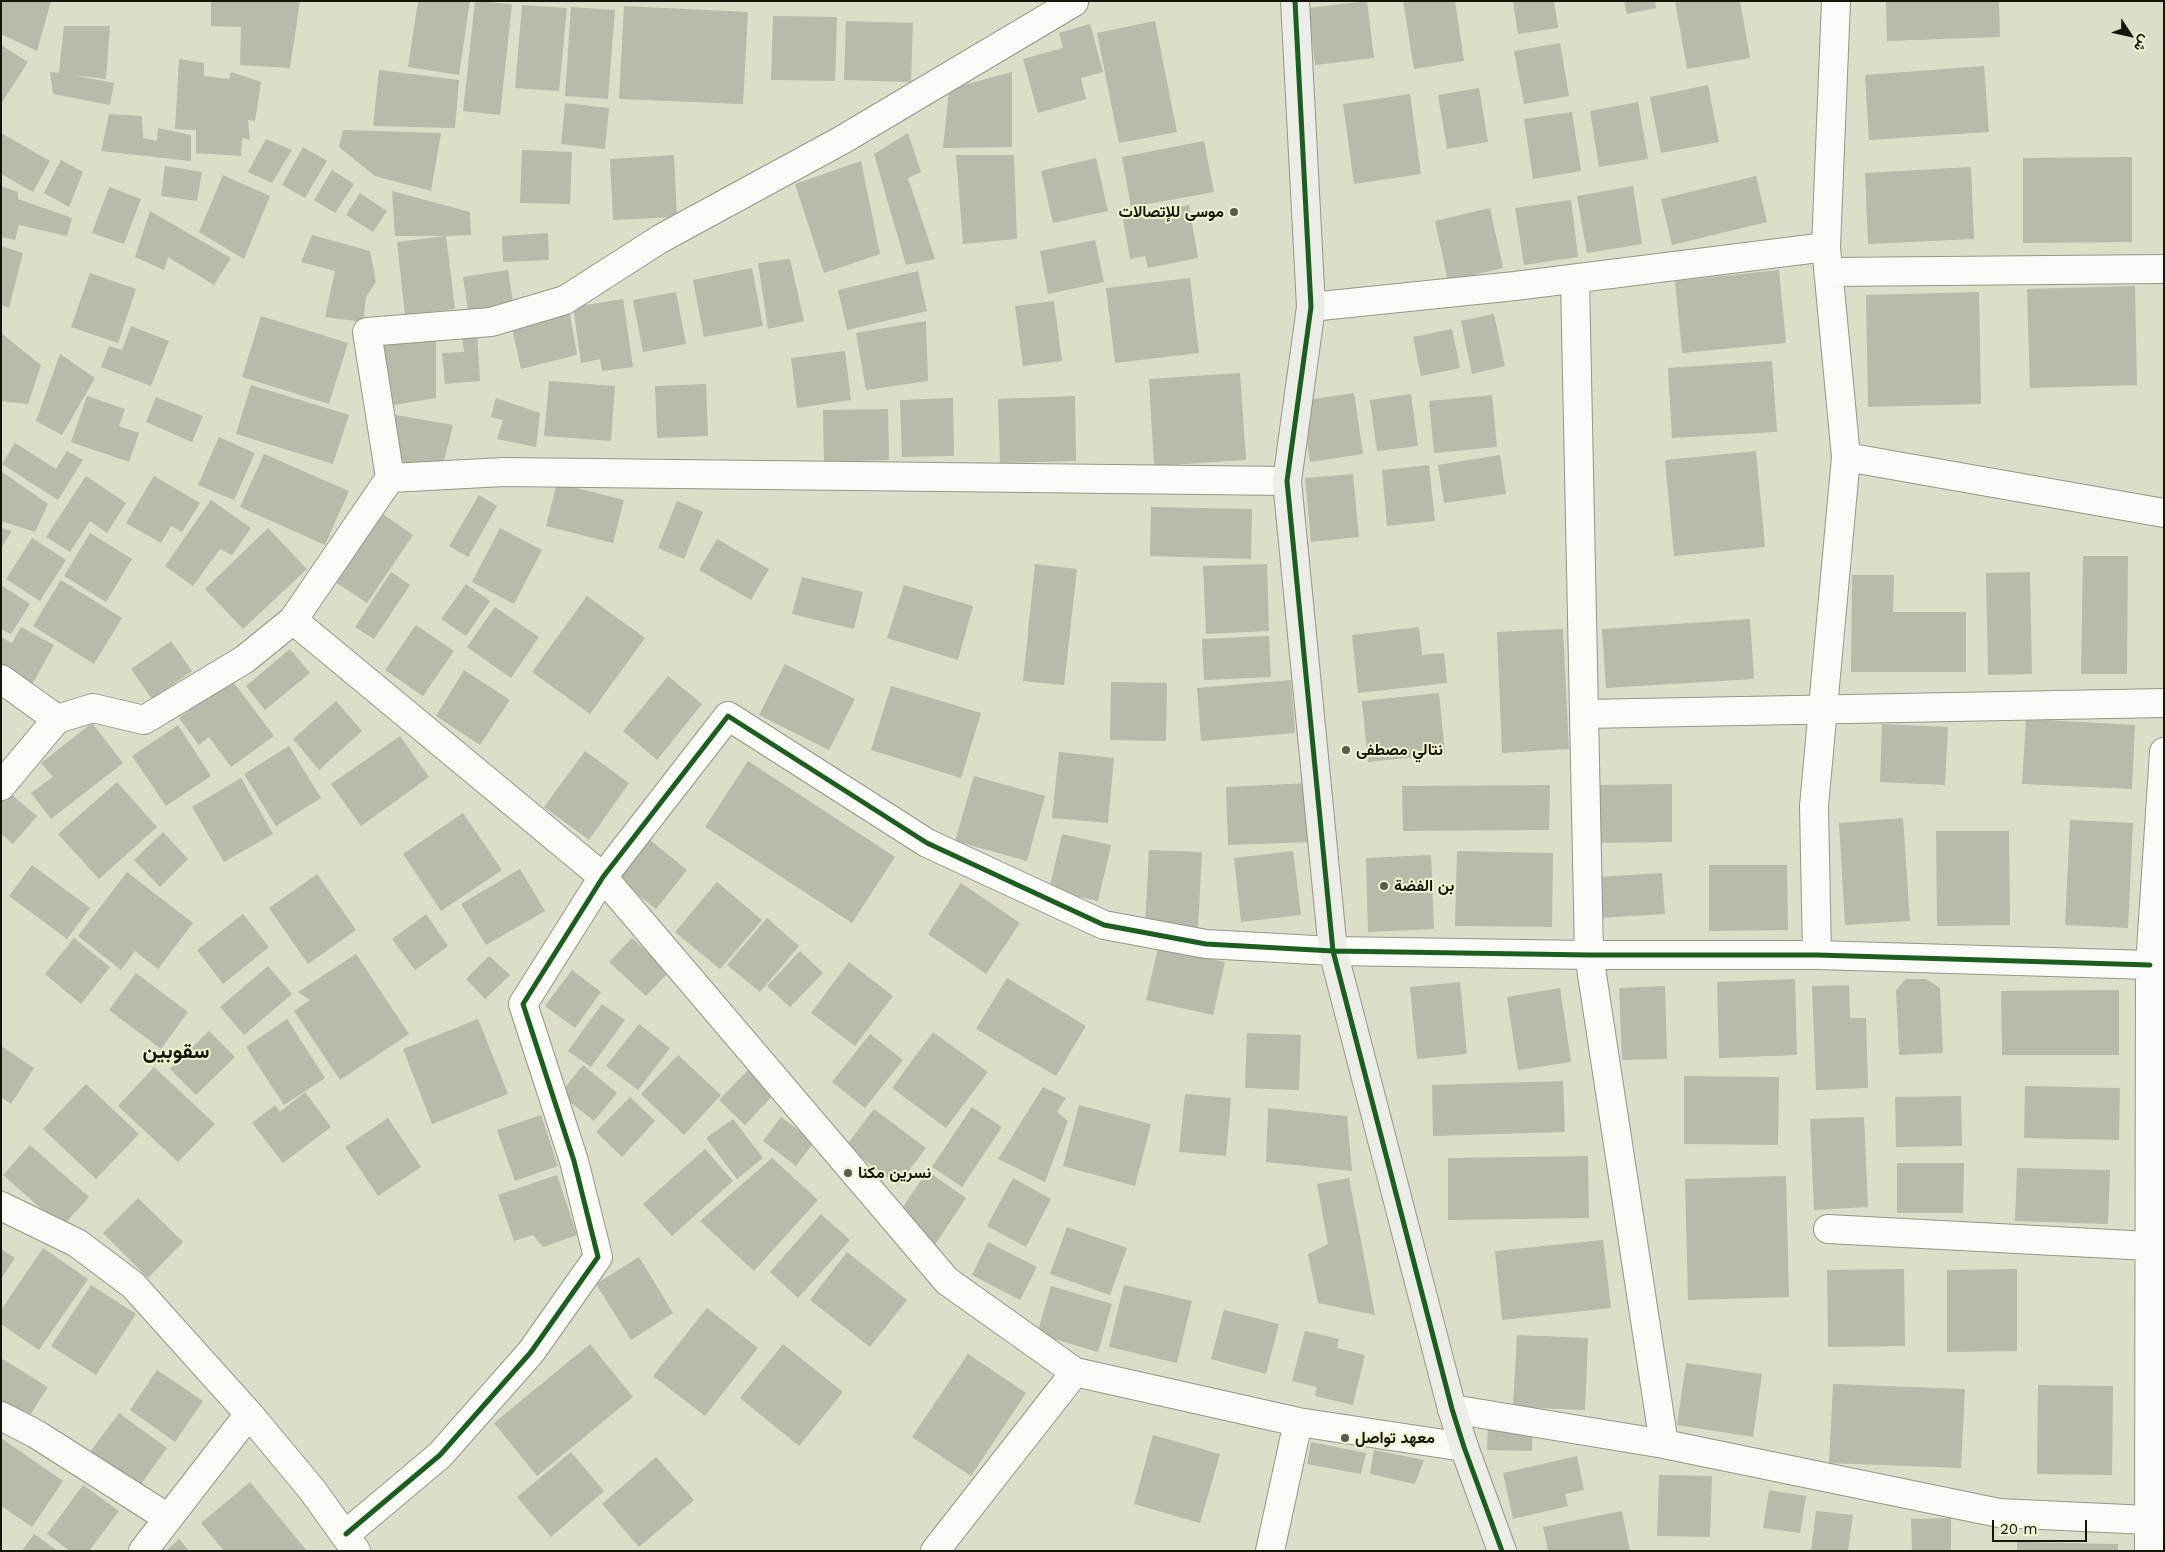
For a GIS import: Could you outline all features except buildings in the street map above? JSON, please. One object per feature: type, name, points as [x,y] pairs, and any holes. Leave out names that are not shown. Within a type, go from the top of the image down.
[{"type":"street","points":[[1,786],[57,719],[93,708],[144,720],[245,659],[293,620],[390,478],[367,332],[492,322],[565,300],[660,239],[842,140],[1074,1]]},
{"type":"street","points":[[1295,1],[1312,307],[1287,481],[1334,951],[1452,1408],[1464,1447],[1502,1551]]},
{"type":"street","points":[[1818,955],[1814,806],[1846,456],[1828,260],[1836,1]]},
{"type":"street","points":[[1312,307],[1575,279],[1828,260],[2164,269]]},
{"type":"street","points":[[1575,279],[1589,955],[1664,1444]]},
{"type":"street","points":[[1846,456],[2164,513]]},
{"type":"street","points":[[390,478],[504,472],[1287,481]]},
{"type":"street","points":[[293,620],[604,877],[947,1281],[1075,1372],[1298,1422],[1464,1447]]},
{"type":"street","points":[[1,679],[57,719]]},
{"type":"street","points":[[1584,714],[2164,703]]},
{"type":"street","points":[[1,1206],[77,1243],[133,1285],[249,1414],[351,1542],[440,1455],[531,1352],[598,1257],[574,1162],[523,1004],[604,877],[728,716],[927,843],[1104,925],[1206,944],[1334,951],[1589,955],[1818,955],[2150,965]]},
{"type":"street","points":[[2150,1551],[2156,1520],[2149,1246],[2150,965],[2164,752]]},
{"type":"street","points":[[1828,1229],[2149,1246]]},
{"type":"street","points":[[935,1551],[1075,1372]]},
{"type":"street","points":[[1452,1408],[1664,1444],[1999,1513],[2156,1520]]},
{"type":"street","points":[[143,1551],[249,1414]]},
{"type":"street","points":[[1,1416],[36,1434],[168,1518]]},
{"type":"street","points":[[1270,1551],[1298,1422]]},
{"type":"cycle path","points":[[1295,1],[1311,307],[1287,481],[1333,951],[1452,1409],[1502,1551]]},
{"type":"cycle path","points":[[346,1534],[440,1455],[531,1352],[598,1257],[574,1161],[523,1004],[603,877],[728,716],[927,843],[1104,925],[1206,944],[1333,951],[1589,955],[1817,955],[2150,965]]},
{"type":"place","name":"موسى للإتصالات","points":[[1234,212]]},
{"type":"place","name":"نتالي مصطفى","points":[[1346,750]]},
{"type":"place","name":"بن الفضة","points":[[1384,886]]},
{"type":"place","name":"نسرين مكنا","points":[[848,1173]]},
{"type":"place","name":"معهد تواصل","points":[[1345,1438]]},
{"type":"district","name":"سقوبين","points":[[176,1052]]}]
